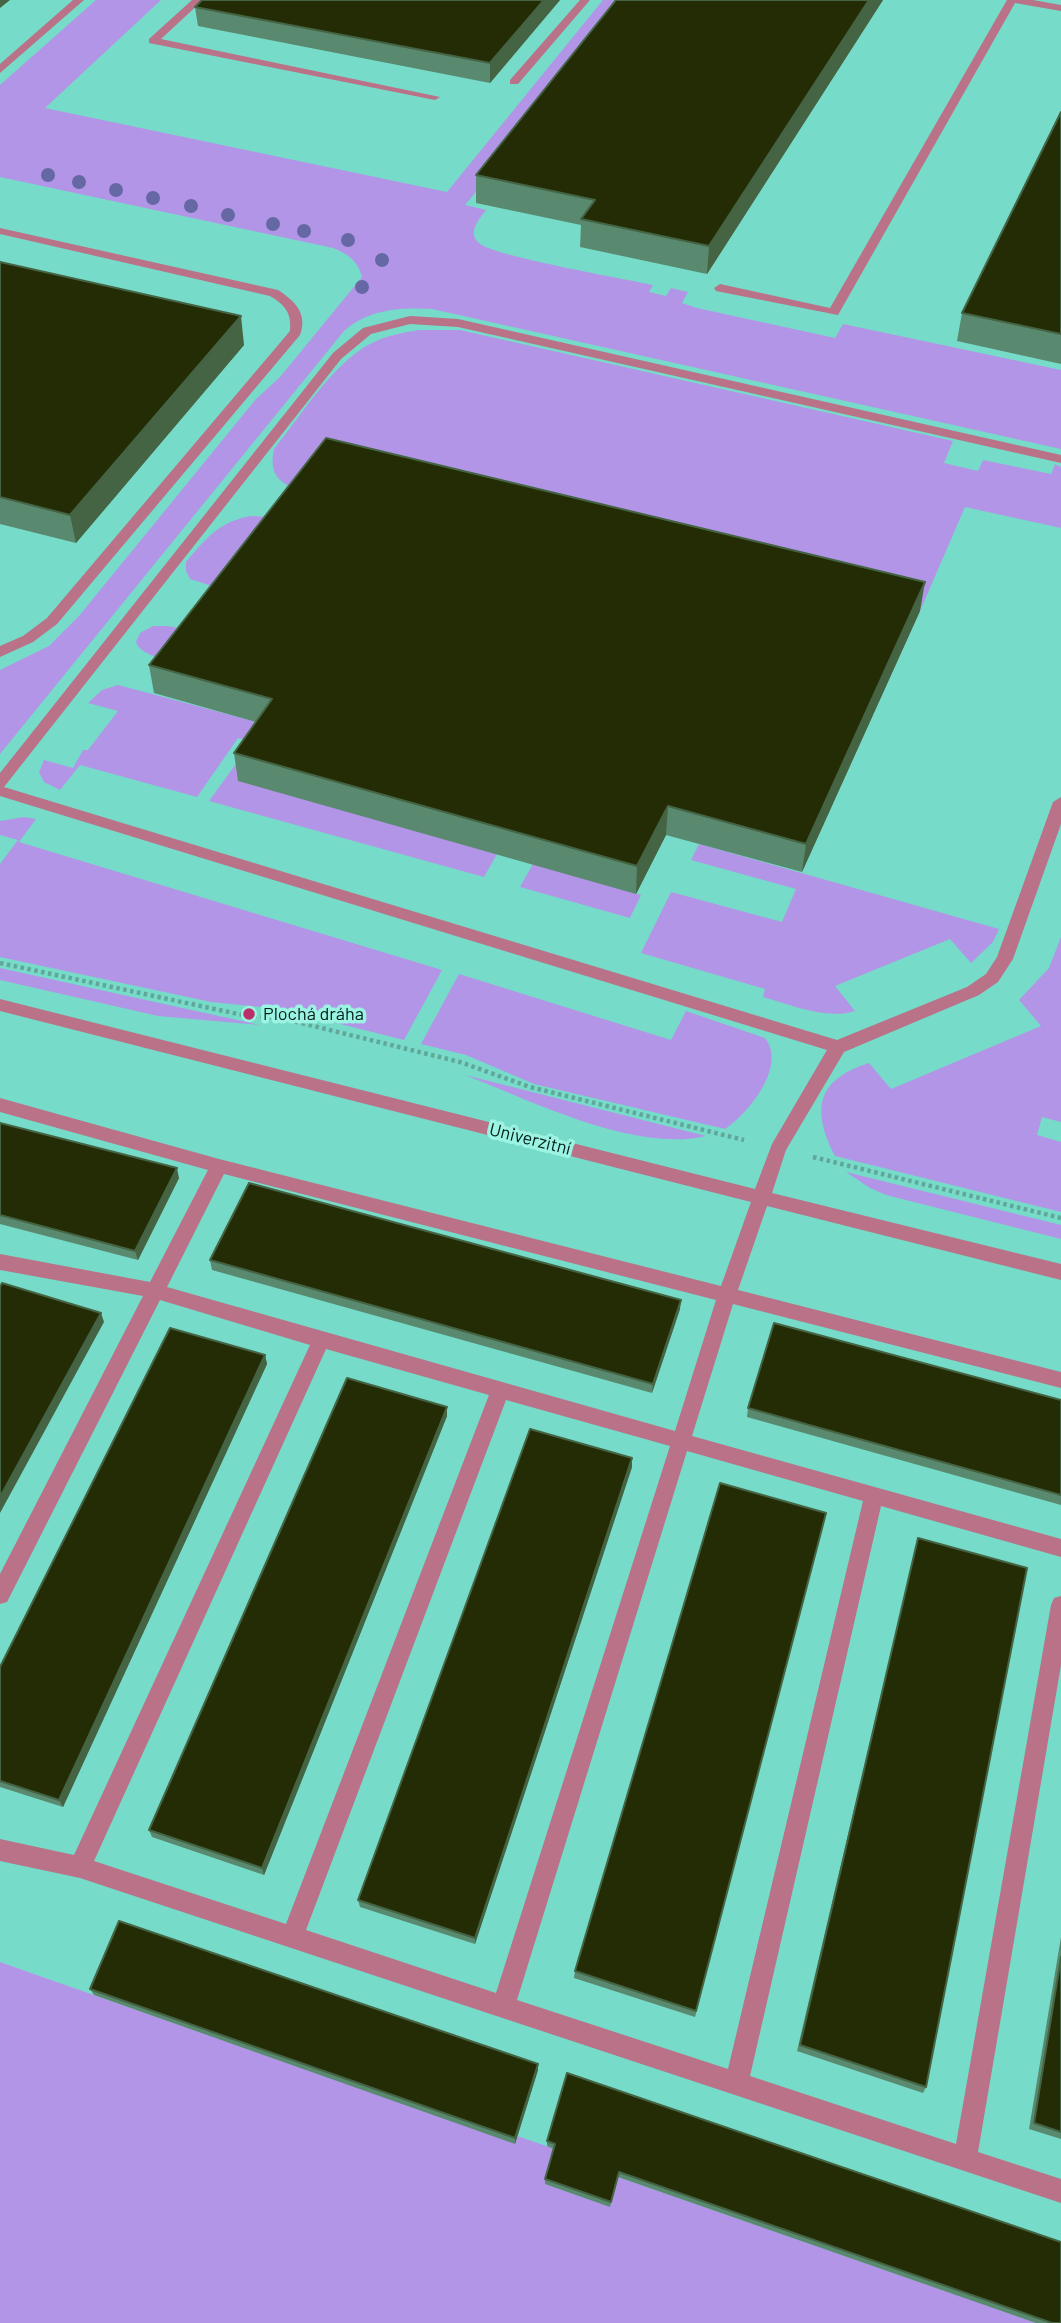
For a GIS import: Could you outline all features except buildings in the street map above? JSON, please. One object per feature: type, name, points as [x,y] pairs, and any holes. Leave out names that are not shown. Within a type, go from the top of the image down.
[{"type":"street","points":[[0,70],[79,0]]},
{"type":"street","points":[[198,0],[153,41],[435,97]]},
{"type":"street","points":[[514,82],[584,0]]},
{"type":"street","points":[[720,288],[834,312],[1014,0],[1061,8]]},
{"type":"street","points":[[0,231],[274,293],[290,303],[298,316],[296,332],[52,621],[28,639],[0,652]]},
{"type":"street","points":[[0,783],[337,356],[367,331],[410,320],[457,323],[1061,458]]},
{"type":"street","points":[[0,791],[838,1047]]},
{"type":"street","points":[[503,2007],[680,1440],[778,1149],[838,1047],[972,991],[992,978],[1005,959],[1061,803]]},
{"type":"street","name":"Univerzitní","points":[[0,1005],[1061,1272]]},
{"type":"street","points":[[0,1105],[219,1166],[1061,1380]]},
{"type":"street","points":[[0,1595],[219,1166]]},
{"type":"street","points":[[0,1262],[155,1292],[1061,1548]]},
{"type":"street","points":[[80,1867],[321,1340]]},
{"type":"street","points":[[292,1937],[500,1391]]},
{"type":"street","points":[[736,2085],[874,1495]]},
{"type":"street","points":[[965,2160],[1061,1605]]},
{"type":"street","points":[[0,1850],[80,1867],[1061,2192]]},
{"type":"path","points":[[0,963],[238,1014],[285,1019],[460,1062],[530,1087],[1061,1218]]},
{"type":"shaded area","points":[[0,0],[1061,0],[1061,2323],[675,2197],[610,2207],[545,2184],[517,2137],[515,2144],[0,1962]]},
{"type":"shaded area","points":[[96,0],[161,0],[45,108],[447,192],[603,0],[637,0],[465,205],[486,210],[474,230],[479,243],[508,254],[653,285],[649,292],[666,296],[671,288],[688,292],[682,303],[697,308],[835,338],[843,324],[1061,370],[1061,449],[432,309],[397,309],[374,314],[344,331],[0,754],[0,670],[49,646],[79,616],[256,399],[280,377],[362,277],[352,259],[333,248],[0,177],[0,85]]},
{"type":"shaded area","points":[[419,330],[460,330],[953,441],[944,463],[978,471],[983,460],[1051,474],[1055,464],[1061,467],[1061,528],[965,507],[920,611],[329,466],[293,488],[281,481],[273,468],[274,449],[329,378],[368,345],[386,337]]},
{"type":"shaded area","points":[[251,516],[274,517],[231,592],[190,579],[186,562],[200,546],[214,532],[230,522]]},
{"type":"shaded area","points":[[153,626],[168,626],[201,633],[178,663],[160,658],[139,647],[136,642],[140,633]]},
{"type":"shaded area","points":[[118,685],[276,727],[263,745],[238,738],[197,797],[80,765],[60,790],[44,782],[39,772],[44,760],[73,768],[83,750],[88,750],[118,711],[88,703],[102,690]]},
{"type":"shaded area","points":[[247,749],[497,854],[484,877],[209,801]]},
{"type":"shaded area","points":[[24,817],[36,819],[19,842],[442,970],[404,1040],[281,1009],[211,1002],[0,957],[0,864],[18,840],[0,835],[0,821]]},
{"type":"shaded area","points":[[699,844],[999,929],[993,942],[971,963],[950,939],[835,986],[855,1011],[832,1014],[797,1007],[763,997],[765,989],[641,953],[671,892],[782,922],[796,889],[691,860]]},
{"type":"shaded area","points":[[533,864],[641,895],[630,918],[520,887]]},
{"type":"shaded area","points":[[1061,937],[1061,1122],[1042,1117],[1037,1135],[1061,1142],[1061,1212],[835,1156],[823,1125],[821,1111],[828,1088],[838,1078],[869,1063],[891,1089],[1041,1026],[1019,1000],[1049,968]]},
{"type":"shaded area","points":[[0,968],[260,1025],[158,1016],[0,980]]},
{"type":"shaded area","points":[[459,974],[671,1040],[686,1011],[765,1038],[771,1049],[768,1075],[754,1101],[725,1129],[534,1084],[466,1055],[421,1044]]},
{"type":"shaded area","points":[[465,1075],[706,1136],[678,1139],[616,1131],[584,1122]]},
{"type":"shaded area","points":[[846,1172],[1061,1225],[1061,1239],[886,1195]]},
{"type":"shaded area","points":[[0,1962],[515,2143],[517,2136],[555,2149],[545,2184],[609,2206],[618,2177],[1037,2323],[0,2323]]},
{"type":"place","name":"Plochá dráha","points":[[249,1014]]}]
